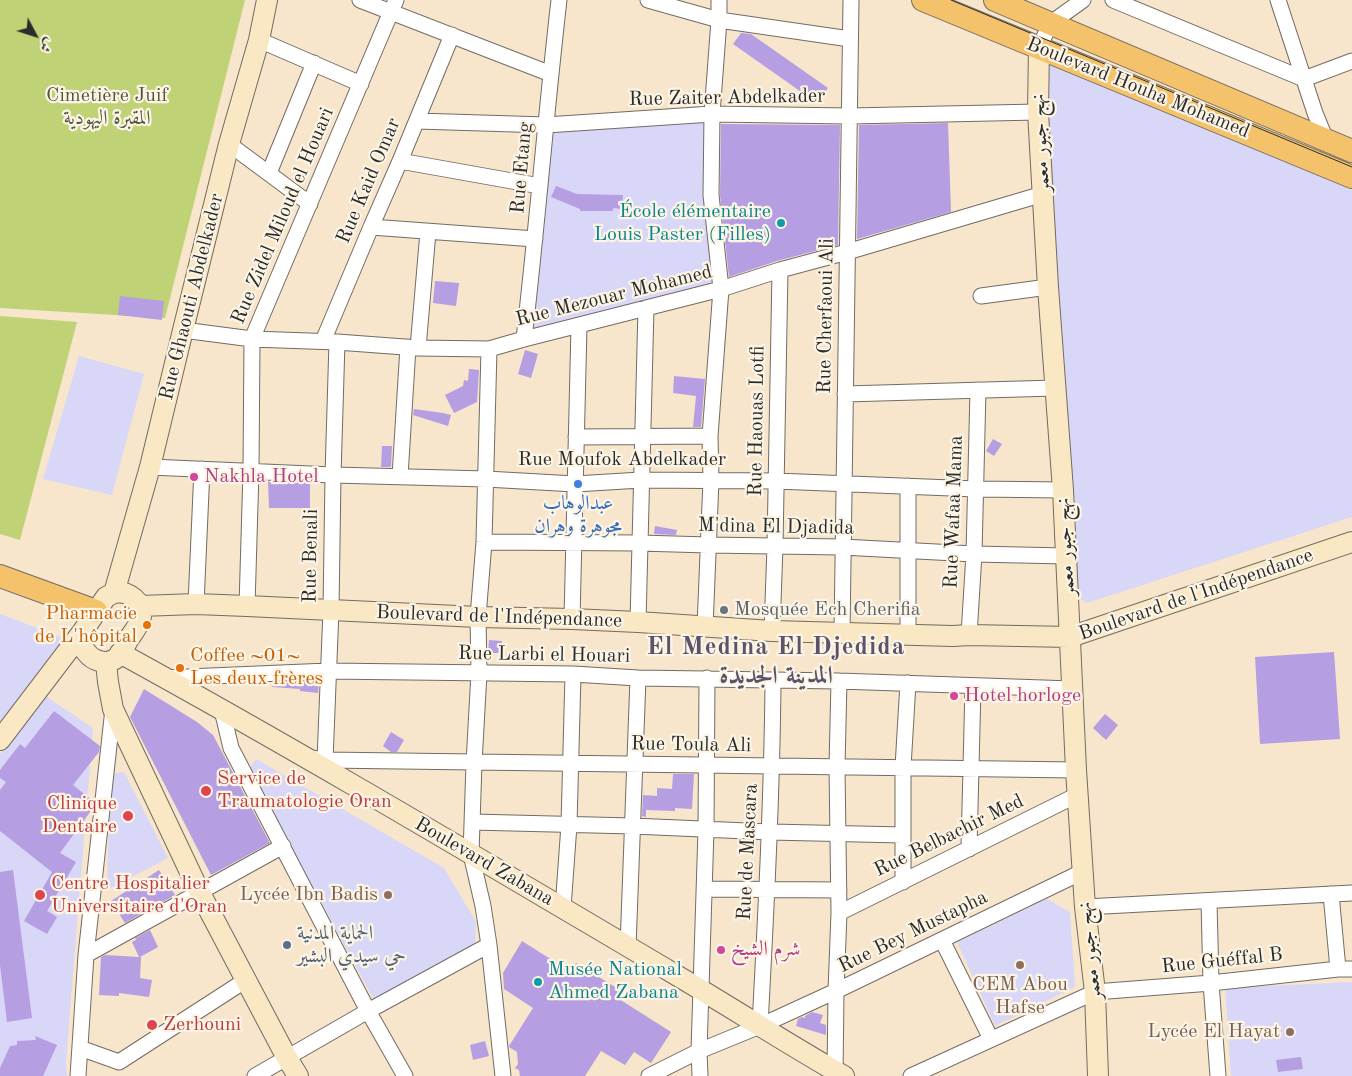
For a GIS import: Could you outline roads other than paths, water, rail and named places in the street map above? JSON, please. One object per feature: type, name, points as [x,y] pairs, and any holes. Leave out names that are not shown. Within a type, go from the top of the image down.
[{"type":"main road","name":"Boulevard Houha Mohamed","points":[[923,0],[1352,177]]},
{"type":"main road","name":"Boulevard Houha Mohamed","points":[[995,0],[1352,151]]},
{"type":"main road","points":[[0,576],[96,610]]},
{"type":"street","name":"Rue Ghaouti Abdelkader","points":[[114,593],[150,467],[182,330],[268,0]]},
{"type":"street","points":[[360,0],[394,6],[452,35],[551,74]]},
{"type":"street","name":"Rue Etang","points":[[524,339],[559,0]]},
{"type":"street","points":[[648,0],[719,20],[850,39]]},
{"type":"street","points":[[705,627],[711,480],[710,436],[721,289],[710,194],[712,114],[719,0]]},
{"type":"street","name":"Rue Cherfaoui Ali","points":[[842,633],[851,0]]},
{"type":"street","points":[[1039,48],[1051,23],[1083,0]]},
{"type":"street","points":[[1113,0],[1304,79],[1352,61]]},
{"type":"street","points":[[1278,0],[1326,140]]},
{"type":"street","name":"Rue Zidel Miloud el Houari","points":[[247,606],[252,339],[394,6]]},
{"type":"street","name":"Rue Kaid Omar","points":[[330,342],[371,227],[452,35]]},
{"type":"street","points":[[259,40],[361,84]]},
{"type":"street","name":"نهج جبور معمر","points":[[1039,48],[1038,112],[1048,287],[1063,490],[1077,795],[1085,907],[1095,992],[1098,1076]]},
{"type":"street","points":[[270,173],[314,63]]},
{"type":"street","name":"Rue Zaiter Abdelkader","points":[[417,121],[546,125],[712,114],[850,116],[1038,112]]},
{"type":"street","points":[[229,144],[310,204]]},
{"type":"street","points":[[400,162],[540,186]]},
{"type":"street","name":"Rue Mezouar Mohamed","points":[[182,330],[252,339],[489,350],[524,339],[721,289],[780,270],[1043,194]]},
{"type":"street","points":[[371,227],[535,239]]},
{"type":"street","points":[[400,476],[413,347],[428,232]]},
{"type":"street","name":"Rue Haouas Lotfi","points":[[772,631],[776,546],[780,270]]},
{"type":"street","points":[[980,296],[1048,287]]},
{"type":"street","points":[[638,622],[646,308]]},
{"type":"street","points":[[572,619],[579,326]]},
{"type":"street","name":"Rue Benali","points":[[326,766],[333,475],[330,342]]},
{"type":"street","points":[[489,350],[484,542],[478,617],[479,673],[471,854],[483,906],[489,945],[503,1076]]},
{"type":"street","points":[[845,394],[1055,388]]},
{"type":"street","name":"Rue Wafaa Mama","points":[[969,635],[974,554],[978,390]]},
{"type":"street","points":[[576,437],[710,436]]},
{"type":"street","name":"Rue Moufok Abdelkader","points":[[150,467],[575,484],[641,480],[711,480],[1063,490]]},
{"type":"street","points":[[196,604],[202,469]]},
{"type":"street","points":[[908,486],[908,635]]},
{"type":"street","name":"M'dina El Djadida","points":[[484,542],[842,547],[974,554],[1066,556]]},
{"type":"street","name":"Boulevard de l'Indépendance","points":[[140,606],[196,604],[247,606],[478,617],[638,622],[772,631],[1070,637],[1352,542]]},
{"type":"street","points":[[0,740],[84,631],[106,597],[121,592],[135,598],[142,613],[140,621],[113,658],[108,682],[113,709],[199,891],[298,1076]]},
{"type":"street","points":[[84,631],[82,646],[91,658],[98,661],[113,658]]},
{"type":"street","name":"Boulevard Zabana","points":[[113,658],[164,678],[305,758],[326,766],[702,990],[838,1074]]},
{"type":"street","name":"Rue Larbi el Houari","points":[[164,678],[328,671],[573,674],[638,678],[839,681],[1072,689]]},
{"type":"street","points":[[563,908],[569,825],[573,674]]},
{"type":"street","points":[[628,947],[638,678]]},
{"type":"street","points":[[700,1076],[699,1050],[705,889],[707,678]]},
{"type":"street","name":"Rue de Mascara","points":[[760,1026],[770,832],[773,681]]},
{"type":"street","points":[[838,1074],[836,991],[839,913],[837,766],[839,681]]},
{"type":"street","points":[[903,882],[903,767],[908,684]]},
{"type":"street","points":[[969,849],[974,686]]},
{"type":"street","points":[[78,1076],[86,955],[113,709]]},
{"type":"street","points":[[222,710],[232,748],[368,1011],[405,1076]]},
{"type":"street","name":"Rue Toula Ali","points":[[326,766],[570,763],[1076,770]]},
{"type":"street","name":"Rue Belbachir Med","points":[[839,913],[1077,795]]},
{"type":"street","points":[[472,822],[903,835]]},
{"type":"street","points":[[86,955],[282,846]]},
{"type":"street","name":"Rue Bey Mustapha","points":[[649,1076],[699,1050],[760,1026],[836,991],[1082,872]]},
{"type":"street","points":[[705,889],[839,890]]},
{"type":"street","points":[[1085,907],[1352,893]]},
{"type":"street","points":[[1331,894],[1345,969]]},
{"type":"street","points":[[1209,901],[1211,983],[1218,1076]]},
{"type":"street","points":[[942,940],[991,1040]]},
{"type":"street","points":[[255,1076],[368,1011],[489,945]]},
{"type":"street","name":"Rue Guéffal B","points":[[1095,992],[1211,983],[1345,969]]},
{"type":"street","points":[[80,1048],[119,1062],[246,980]]},
{"type":"street","points":[[911,1076],[1095,992]]},
{"type":"tram line","points":[[951,0],[1352,167]]},
{"type":"place","name":"École élémentaire Louis Paster (Filles)","points":[[781,223]]},
{"type":"place","name":"Nakhla Hotel","points":[[194,477]]},
{"type":"place","name":"عبدالوهاب مجوهرة وهران","points":[[578,484]]},
{"type":"place","name":"Mosquée Ech Cherifia","points":[[724,610]]},
{"type":"place","name":"Pharmacie de L'hôpital","points":[[147,625]]},
{"type":"place","name":"Coffee ~01~ Les deux frères","points":[[180,668]]},
{"type":"place","name":"Hotel horloge","points":[[954,696]]},
{"type":"place","name":"Service de Traumatologie Oran","points":[[206,791]]},
{"type":"place","name":"Clinique Dentaire","points":[[128,816]]},
{"type":"place","name":"Centre Hospitalier Universitaire d'Oran","points":[[40,895]]},
{"type":"place","name":"Lycée Ibn Badis","points":[[388,895]]},
{"type":"place","name":"الحماية المدنية حي سيدي البشير","points":[[287,945]]},
{"type":"place","name":"شرم الشيخ","points":[[721,950]]},
{"type":"place","name":"CEM Abou Hafse","points":[[1020,965]]},
{"type":"place","name":"Musée National Ahmed Zabana","points":[[538,982]]},
{"type":"place","name":"Zerhouni","points":[[152,1025]]},
{"type":"place","name":"Lycée El Hayat","points":[[1290,1032]]},
{"type":"district","name":"El Medina El Djedida المدينة الجديدة","points":[[776,662]]},
{"type":"park label","name":"Cimetière Juif المقبرة اليهودية","points":[[107,108]]}]
